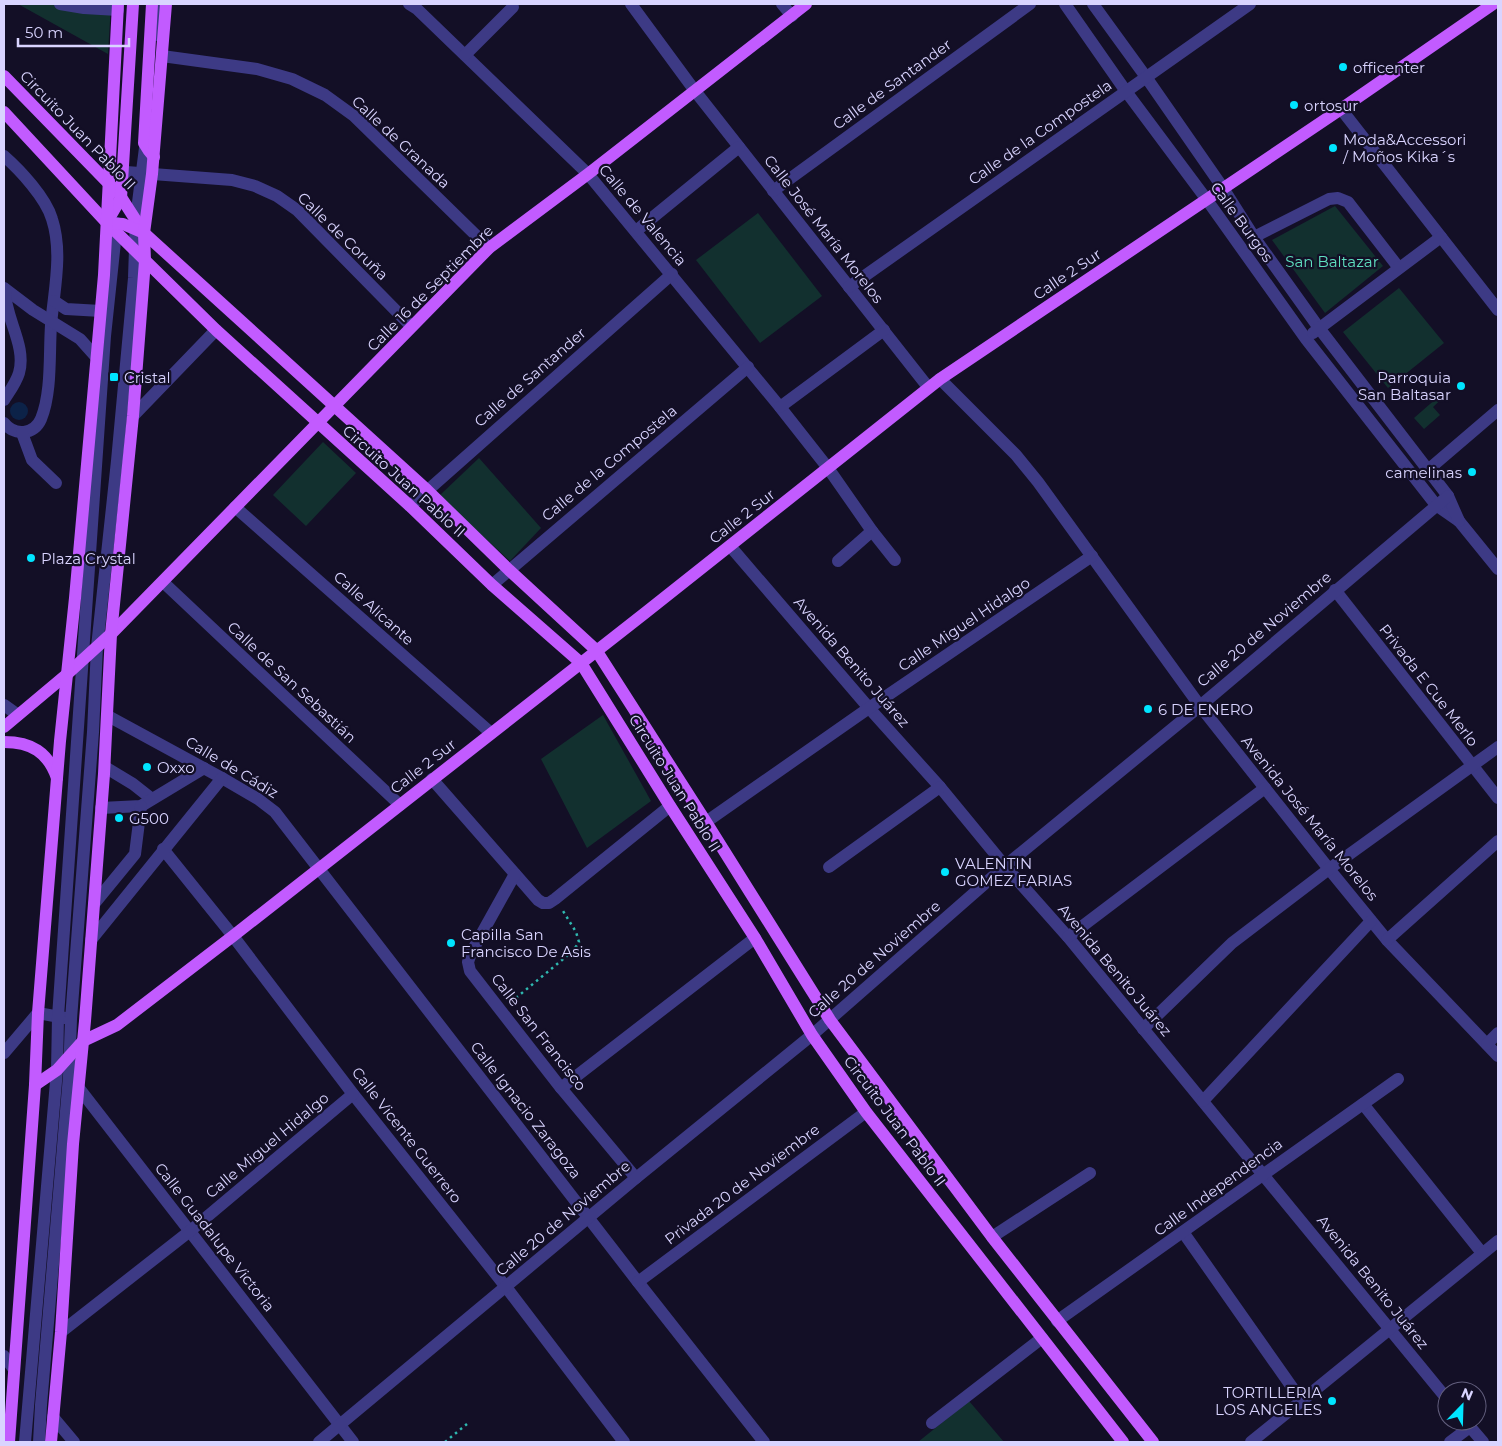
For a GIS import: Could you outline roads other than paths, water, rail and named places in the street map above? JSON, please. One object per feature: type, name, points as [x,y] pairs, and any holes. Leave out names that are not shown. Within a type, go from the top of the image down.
[{"type":"main road","points":[[9,1442],[35,1085],[38,1013],[66,675],[75,598],[101,311],[113,226],[130,172],[133,4]]},
{"type":"main road","points":[[152,4],[152,40],[144,143],[154,157]]},
{"type":"main road","points":[[154,157],[166,4]]},
{"type":"main road","name":"Calle 16 de Septiembre","points":[[4,727],[111,634],[489,248],[588,174],[806,4]]},
{"type":"main road","name":"Calle 2 Sur","points":[[35,1085],[57,1070],[83,1041],[117,1025],[233,936],[940,379],[1494,4]]},
{"type":"main road","points":[[51,1442],[61,1332],[67,1085],[83,1041],[85,1021],[105,767],[111,634],[133,416],[145,262],[130,172],[118,7]]},
{"type":"main road","points":[[152,40],[162,56]]},
{"type":"main road","name":"Circuito Juan Pablo II","points":[[4,76],[108,184],[139,226],[334,407],[427,490],[509,570],[596,650],[830,1020],[992,1238],[1153,1442]]},
{"type":"main road","name":"Circuito Juan Pablo II","points":[[4,112],[145,262],[216,330],[410,506],[492,585],[581,663],[755,938],[812,1035],[866,1112],[1123,1442]]},
{"type":"main road","points":[[113,226],[108,184],[154,157]]},
{"type":"main road","points":[[113,226],[139,226]]},
{"type":"main road","points":[[4,742],[17,742],[34,748],[48,758],[58,780]]},
{"type":"street","points":[[60,4],[84,8],[118,7]]},
{"type":"street","points":[[129,4],[130,172]]},
{"type":"street","points":[[130,172],[137,4]]},
{"type":"street","points":[[130,172],[147,4]]},
{"type":"street","points":[[152,40],[159,4]]},
{"type":"street","name":"Calle de Valencia","points":[[410,4],[418,9],[588,174],[780,407],[828,468],[872,531],[895,560]]},
{"type":"street","name":"Calle José María Morelos","points":[[631,4],[695,91],[928,388]]},
{"type":"street","points":[[782,4],[792,16]]},
{"type":"street","name":"Calle de Santander","points":[[773,191],[1030,4]]},
{"type":"street","name":"Calle Burgos","points":[[1065,4],[1125,90],[1207,200],[1306,339],[1436,505],[1459,521]]},
{"type":"street","name":"Calle Burgos","points":[[1093,4],[1146,76],[1223,188],[1254,237],[1319,328],[1448,496],[1459,521]]},
{"type":"street","name":"Calle de la Compostela","points":[[849,287],[1125,90],[1250,4]]},
{"type":"street","points":[[465,55],[513,7]]},
{"type":"street","name":"Calle de Granada","points":[[162,56],[257,69],[292,79],[325,95],[354,116],[489,248]]},
{"type":"street","points":[[1340,109],[1498,310]]},
{"type":"street","points":[[130,172],[146,146]]},
{"type":"street","points":[[636,231],[739,147]]},
{"type":"street","points":[[4,156],[19,171],[50,212],[55,232],[57,257],[49,371],[44,410],[36,426],[30,431],[22,433],[9,429],[4,423]]},
{"type":"street","name":"Calle de Coruña","points":[[130,172],[232,180],[254,186],[277,196],[297,210],[411,326]]},
{"type":"street","points":[[1254,237],[1329,199],[1338,198],[1348,202],[1399,268]]},
{"type":"street","points":[[39,1442],[67,1085],[57,1070],[58,1017],[113,226]]},
{"type":"street","points":[[26,1442],[70,1057],[97,647],[117,461],[134,278],[134,250],[139,226]]},
{"type":"street","points":[[1306,339],[1440,237]]},
{"type":"street","name":"Calle de Santander","points":[[410,506],[672,274]]},
{"type":"street","points":[[4,289],[80,339],[97,358]]},
{"type":"street","points":[[4,289],[5,305],[18,343],[20,362],[18,375],[4,400]]},
{"type":"street","points":[[54,301],[66,309],[101,311]]},
{"type":"street","points":[[133,416],[216,330]]},
{"type":"street","points":[[780,407],[884,330]]},
{"type":"street","name":"Calle de la Compostela","points":[[492,585],[748,367]]},
{"type":"street","name":"Avenida José María Morelos","points":[[940,379],[1016,455],[1038,482],[1200,706],[1387,940],[1498,1056]]},
{"type":"street","points":[[1416,480],[1498,410]]},
{"type":"street","points":[[22,433],[32,460],[56,484]]},
{"type":"street","name":"Calle 20 de Noviembre","points":[[319,1442],[636,1178],[830,1020],[1005,866],[1200,706],[1448,496]]},
{"type":"street","name":"Calle Alicante","points":[[235,507],[491,733]]},
{"type":"street","points":[[1459,521],[1493,553],[1498,568]]},
{"type":"street","points":[[838,562],[872,531]]},
{"type":"street","name":"Avenida Benito Juárez","points":[[730,546],[1068,937],[1437,1387]]},
{"type":"street","name":"Calle Miguel Hidalgo","points":[[706,822],[1092,556]]},
{"type":"street","name":"Calle de San Sebastián","points":[[163,582],[400,805]]},
{"type":"street","name":"Privada E Cue Merlo","points":[[1335,590],[1498,798]]},
{"type":"street","points":[[4,705],[18,715]]},
{"type":"street","name":"Calle de Cádiz","points":[[108,716],[258,799],[275,812],[318,869]]},
{"type":"street","points":[[1143,1029],[1232,944],[1329,868],[1498,747]]},
{"type":"street","points":[[94,904],[135,854],[146,802],[133,784],[105,767]]},
{"type":"street","points":[[101,808],[146,802],[204,768]]},
{"type":"street","points":[[91,940],[222,778]]},
{"type":"street","points":[[432,780],[538,900],[543,903],[549,903],[555,899],[670,806]]},
{"type":"street","points":[[829,867],[940,787]]},
{"type":"street","points":[[1068,937],[1265,788]]},
{"type":"street","points":[[1387,940],[1498,841]]},
{"type":"street","name":"Calle Vicente Guerrero","points":[[163,849],[506,1287],[624,1442]]},
{"type":"street","name":"Calle Ignacio Zaragoza","points":[[318,869],[764,1442]]},
{"type":"street","name":"Calle San Francisco","points":[[515,874],[471,953],[468,962],[470,971],[561,1088],[636,1178]]},
{"type":"street","points":[[1203,1101],[1372,921]]},
{"type":"street","points":[[561,1088],[755,938]]},
{"type":"street","points":[[4,1053],[38,1013],[85,1021]]},
{"type":"street","points":[[1487,1044],[1498,1033]]},
{"type":"street","name":"Calle Independencia","points":[[1057,1321],[1398,1079]]},
{"type":"street","points":[[35,1085],[67,1085]]},
{"type":"street","name":"Calle Guadalupe Victoria","points":[[67,1085],[190,1231],[352,1442]]},
{"type":"street","name":"Calle Miguel Hidalgo","points":[[61,1332],[190,1231],[353,1094]]},
{"type":"street","points":[[1363,1104],[1482,1252]]},
{"type":"street","name":"Privada 20 de Noviembre","points":[[638,1282],[866,1112]]},
{"type":"street","points":[[992,1238],[1090,1173]]},
{"type":"street","points":[[1182,1232],[1302,1400]]},
{"type":"street","points":[[1251,1442],[1482,1252],[1498,1241]]},
{"type":"street","points":[[932,1423],[1042,1338]]},
{"type":"street","points":[[4,1356],[14,1368]]},
{"type":"street","points":[[53,1416],[74,1442]]},
{"type":"street","points":[[1450,1442],[1460,1431]]},
{"type":"street","points":[[1473,1431],[1483,1442]]},
{"type":"water","points":[[15,402],[23,402],[28,407],[26,418],[15,420],[10,415],[10,407]]},
{"type":"place","name":"officenter","points":[[1343,67]]},
{"type":"place","name":"ortosur","points":[[1294,105]]},
{"type":"place","name":"Moda&Accessori / Moños Kika´s","points":[[1333,148]]},
{"type":"place","name":"Cristal","points":[[114,377]]},
{"type":"place","name":"Parroquia San Baltasar","points":[[1461,386]]},
{"type":"place","name":"camelinas","points":[[1472,472]]},
{"type":"place","name":"Plaza Crystal","points":[[31,558]]},
{"type":"place","name":"6 DE ENERO","points":[[1148,709]]},
{"type":"place","name":"Oxxo","points":[[147,767]]},
{"type":"place","name":"G500","points":[[119,818]]},
{"type":"place","name":"VALENTIN GOMEZ FARIAS","points":[[945,872]]},
{"type":"place","name":"Capilla San Francisco De Asis","points":[[451,943]]},
{"type":"place","name":"TORTILLERIA LOS ANGELES","points":[[1332,1401]]},
{"type":"park label","name":"San Baltazar","points":[[1332,261]]}]
